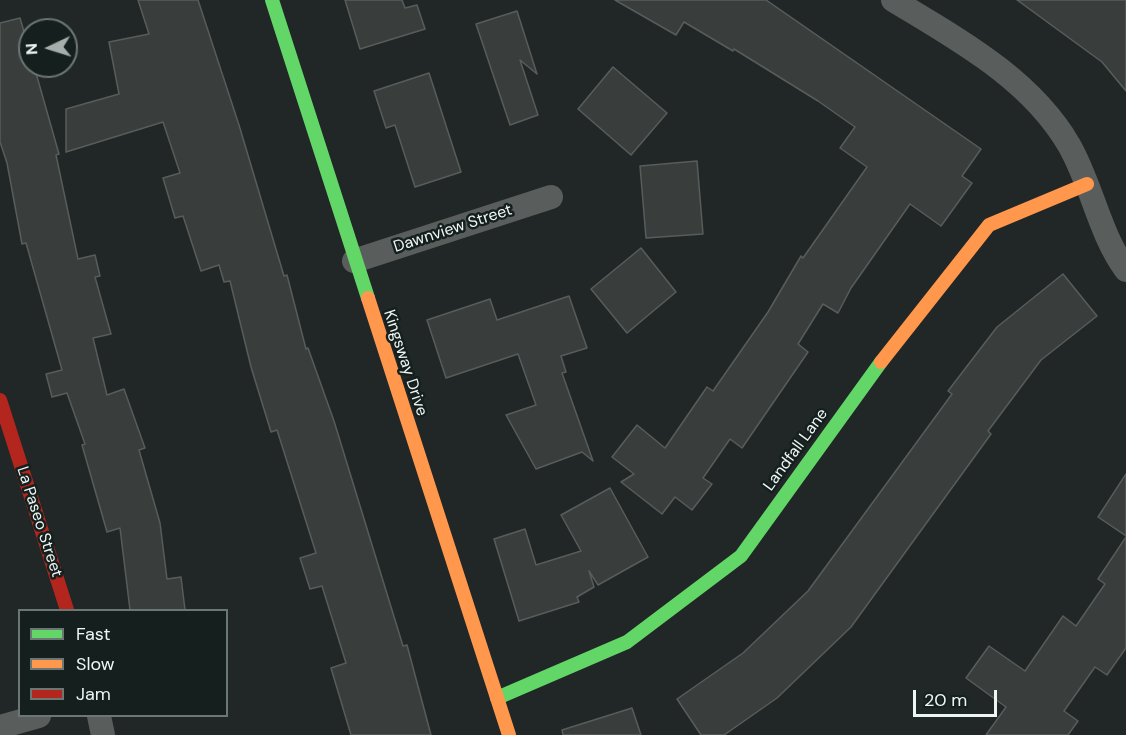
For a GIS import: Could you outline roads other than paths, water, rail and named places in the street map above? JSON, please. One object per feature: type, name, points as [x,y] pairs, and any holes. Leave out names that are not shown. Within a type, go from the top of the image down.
[{"type":"street","name":"Kingsway Drive","points":[[272,0],[354,261],[509,735]]},
{"type":"street","points":[[893,0],[968,45],[1008,76],[1045,113],[1068,144],[1087,184],[1104,231],[1126,270]]},
{"type":"street","name":"Landfall Lane","points":[[497,698],[627,642],[741,556],[898,338],[989,225],[1087,184]]},
{"type":"street","name":"Dawnview Street","points":[[354,261],[551,197]]},
{"type":"street","name":"La Paseo Street","points":[[0,400],[67,609]]},
{"type":"street","points":[[0,727],[35,717]]},
{"type":"street","points":[[99,717],[103,735]]}]
